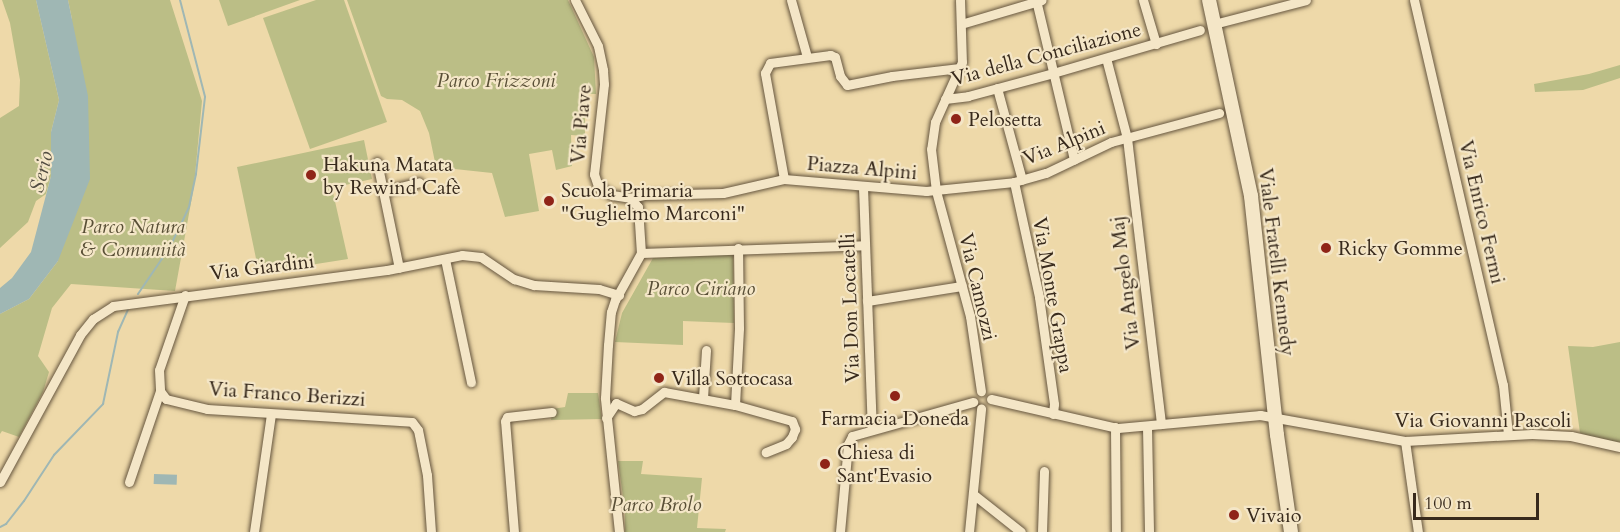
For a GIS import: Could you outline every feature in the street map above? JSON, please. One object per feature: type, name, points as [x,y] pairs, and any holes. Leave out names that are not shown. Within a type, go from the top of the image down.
[{"type":"street","name":"Via Piave","points":[[575,0],[598,46],[603,70],[604,84],[594,168],[598,186],[612,195],[630,198]]},
{"type":"street","points":[[791,0],[807,57]]},
{"type":"street","points":[[784,179],[765,73],[770,63],[807,57],[835,57],[847,86],[892,76],[960,68],[960,0]]},
{"type":"street","points":[[961,24],[1038,0],[1074,160]]},
{"type":"street","points":[[1143,0],[1156,44]]},
{"type":"street","name":"Viale Fratelli Kennedy","points":[[1209,0],[1251,196],[1275,416],[1291,532]]},
{"type":"street","points":[[1214,24],[1306,0]]},
{"type":"street","name":"Via Enrico Fermi","points":[[1414,0],[1503,385],[1508,434]]},
{"type":"street","name":"Via della Conciliazione","points":[[945,99],[1053,73],[1200,30]]},
{"type":"street","name":"Via Angelo Maj","points":[[1106,58],[1127,138],[1161,424]]},
{"type":"street","name":"Via Camozzi","points":[[960,68],[932,134],[932,166],[936,191],[970,316],[981,391]]},
{"type":"street","name":"Via Monte Grappa","points":[[997,88],[1018,181],[1039,297],[1053,414]]},
{"type":"street","name":"Via Alpini","points":[[936,191],[1018,181],[1046,173],[1111,142],[1219,113]]},
{"type":"street","points":[[377,162],[399,268]]},
{"type":"street","name":"Piazza Alpini","points":[[630,198],[644,195],[723,193],[784,179],[936,191]]},
{"type":"street","points":[[384,191],[419,182]]},
{"type":"street","name":"Via Don Locatelli","points":[[863,187],[872,428]]},
{"type":"street","points":[[618,532],[605,392],[611,312],[641,253],[638,207],[630,198]]},
{"type":"street","points":[[641,253],[866,245]]},
{"type":"street","points":[[735,405],[739,328],[738,248]]},
{"type":"street","name":"Via Giardini","points":[[0,482],[73,348],[93,319],[104,310],[124,303],[399,268],[462,255],[481,257],[514,279],[534,285],[599,289],[619,295]]},
{"type":"street","points":[[445,259],[471,382]]},
{"type":"street","points":[[867,301],[962,286]]},
{"type":"street","points":[[129,482],[160,391],[159,370],[185,295]]},
{"type":"street","points":[[703,398],[706,350]]},
{"type":"street","name":"Via Franco Berizzi","points":[[160,391],[166,399],[207,409],[408,420],[415,424],[427,475],[431,532]]},
{"type":"street","points":[[974,402],[975,395],[981,391],[988,393],[991,399],[988,406],[981,409]]},
{"type":"street","points":[[605,392],[616,403],[634,411],[642,409],[664,392],[735,405],[792,421],[795,429],[792,437],[786,444],[766,452]]},
{"type":"street","name":"Via Giovanni Pascoli","points":[[991,399],[1115,428],[1147,427],[1211,417],[1275,416],[1405,441],[1508,434],[1571,436],[1620,447]]},
{"type":"street","points":[[840,532],[849,440],[856,432],[974,402]]},
{"type":"street","points":[[974,402],[981,409]]},
{"type":"street","points":[[606,418],[616,403]]},
{"type":"street","points":[[969,532],[981,409]]},
{"type":"street","points":[[514,532],[504,421],[507,417],[552,412]]},
{"type":"street","points":[[254,532],[271,414]]},
{"type":"street","points":[[1147,427],[1149,532]]},
{"type":"street","points":[[1115,428],[1116,532]]},
{"type":"street","points":[[1405,441],[1418,532]]},
{"type":"street","points":[[1042,532],[1044,471]]},
{"type":"street","points":[[973,494],[1021,532]]},
{"type":"green space","points":[[2,0],[36,0],[59,100],[51,132],[51,176],[46,194],[36,201],[28,222],[0,248],[0,118],[19,106],[20,80],[10,23]]},
{"type":"green space","name":"Parco Natura & Comuniità","points":[[68,0],[170,0],[202,101],[194,186],[175,291],[71,284],[52,308],[38,356],[49,372],[43,392],[19,437],[2,431],[0,434],[0,314],[29,299],[58,261],[72,19]]},
{"type":"green space","points":[[219,0],[300,0],[228,26]]},
{"type":"green space","points":[[316,0],[344,0],[387,122],[310,149],[263,18]]},
{"type":"green space","name":"Parco Frizzoni","points":[[347,0],[568,0],[594,57],[596,94],[585,94],[585,136],[571,135],[572,166],[556,170],[552,150],[529,154],[539,211],[505,217],[492,173],[436,167],[429,133],[420,111],[402,100],[387,99],[381,96]]},
{"type":"green space","points":[[1620,65],[1620,78],[1583,90],[1535,92],[1534,84],[1589,74]]},
{"type":"green space","points":[[364,140],[372,179],[332,188],[348,259],[259,273],[237,167]]},
{"type":"green space","name":"Parco Ciriano","points":[[733,254],[734,323],[683,321],[683,345],[615,342],[622,313],[653,258]]},
{"type":"green space","points":[[1620,342],[1620,442],[1604,441],[1580,433],[1568,346],[1593,347]]},
{"type":"green space","points":[[568,393],[598,393],[602,419],[551,420],[552,409],[565,407]]},
{"type":"green space","name":"Parco Brolo","points":[[618,461],[643,461],[641,474],[702,478],[697,528],[726,529],[725,532],[625,532],[625,511]]},
{"type":"water","points":[[36,0],[68,0],[88,96],[90,179],[58,261],[29,299],[0,314],[0,288],[12,278],[31,252],[51,176],[51,132],[59,100]]},
{"type":"water","points":[[154,474],[177,475],[177,485],[154,484]]},
{"type":"waterway","points":[[180,0],[205,97],[196,174],[189,207],[181,224]]},
{"type":"waterway","points":[[138,294],[170,247],[178,230]]},
{"type":"waterway","points":[[0,527],[6,524],[24,501],[54,455],[103,404],[118,332],[128,310]]},
{"type":"place","name":"Pelosetta","points":[[956,119]]},
{"type":"place","name":"Hakuna Matata by Rewind Cafè","points":[[311,175]]},
{"type":"place","name":"Scuola Primaria \"Guglielmo Marconi\"","points":[[549,201]]},
{"type":"place","name":"Ricky Gomme","points":[[1326,248]]},
{"type":"place","name":"Villa Sottocasa","points":[[659,378]]},
{"type":"place","name":"Farmacia Doneda","points":[[895,396]]},
{"type":"place","name":"Chiesa di Sant'Evasio","points":[[825,464]]},
{"type":"place","name":"Vivaio","points":[[1234,515]]},
{"type":"water label","name":"Serio","points":[[42,172]]}]
